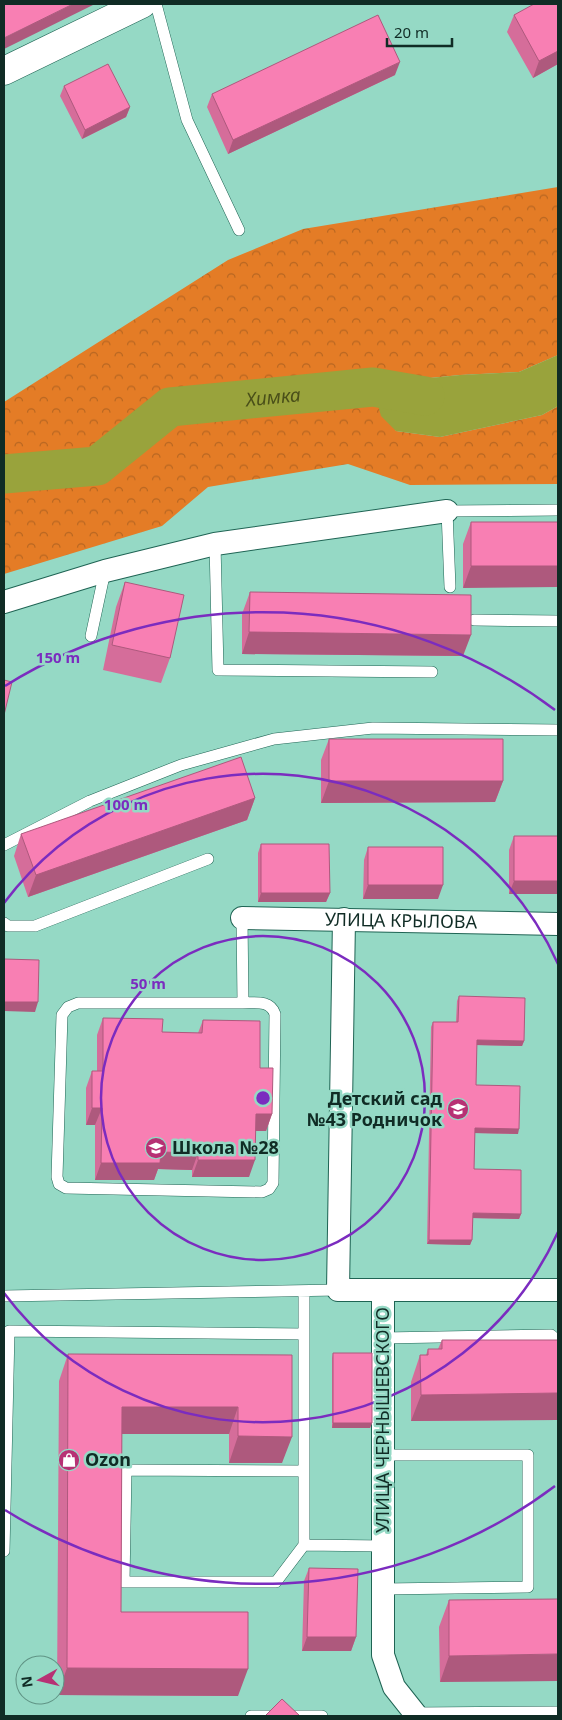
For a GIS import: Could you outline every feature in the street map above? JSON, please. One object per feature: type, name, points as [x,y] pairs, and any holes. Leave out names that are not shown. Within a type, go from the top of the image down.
[{"type":"street","points":[[4,71],[142,4]]},
{"type":"street","points":[[4,602],[106,570],[215,544],[447,511]]},
{"type":"street","name":"УЛИЦА КРЫЛОВА","points":[[242,918],[558,924]]},
{"type":"street","points":[[338,1290],[344,919]]},
{"type":"street","name":"УЛИЦА ЧЕРНЫШЕВСКОГО","points":[[338,1290],[383,1290],[383,1655],[394,1686],[416,1715]]},
{"type":"street","points":[[383,1290],[558,1290]]},
{"type":"lane","points":[[156,4],[187,120],[239,230]]},
{"type":"lane","points":[[450,587],[447,511],[558,510]]},
{"type":"lane","points":[[215,544],[218,670],[432,672]]},
{"type":"lane","points":[[91,636],[106,570]]},
{"type":"lane","points":[[474,620],[558,621]]},
{"type":"lane","points":[[4,845],[90,801],[172,768],[274,740],[373,728],[558,730]]},
{"type":"lane","points":[[4,923],[8,926],[35,926],[208,859]]},
{"type":"lane","points":[[242,918],[243,1003]]},
{"type":"lane","points":[[78,1003],[243,1003],[267,1004],[273,1008],[275,1014],[273,1183],[269,1189],[262,1192],[66,1188],[59,1184],[57,1177],[62,1015],[68,1007],[78,1003]]},
{"type":"lane","points":[[4,1296],[338,1290]]},
{"type":"lane","points":[[304,1291],[304,1334],[304,1471],[304,1545],[276,1582],[124,1582],[126,1470],[304,1471]]},
{"type":"lane","points":[[4,1551],[8,1331],[304,1334]]},
{"type":"lane","points":[[383,1338],[551,1335],[558,1341]]},
{"type":"lane","points":[[384,1455],[528,1455],[528,1586],[384,1589]]},
{"type":"lane","points":[[304,1545],[384,1546]]},
{"type":"lane","points":[[416,1715],[558,1712]]},
{"type":"lane","points":[[250,1716],[322,1716]]},
{"type":"green space","points":[[558,187],[558,355],[519,372],[460,375],[390,382],[373,387],[396,431],[440,437],[542,415],[558,406],[558,484],[410,485],[348,464],[208,487],[162,526],[4,574],[4,402],[228,260],[303,229]]},
{"type":"shaded area","points":[[558,355],[558,406],[542,415],[440,437],[396,431],[381,416],[373,387],[390,382],[460,375],[519,372]]},
{"type":"building","points":[[4,4],[73,4],[4,38]]},
{"type":"building","points":[[534,4],[558,4],[558,51],[539,61],[514,15]]},
{"type":"building","points":[[378,15],[400,62],[233,140],[212,94]]},
{"type":"building","points":[[108,64],[130,107],[85,130],[64,86]]},
{"type":"building","points":[[471,522],[558,522],[558,566],[471,566]]},
{"type":"building","points":[[125,582],[184,595],[170,658],[112,645]]},
{"type":"building","points":[[250,592],[471,595],[471,635],[249,632]]},
{"type":"building","points":[[4,680],[12,682],[4,715]]},
{"type":"building","points":[[329,739],[503,739],[503,781],[329,781]]},
{"type":"building","points":[[241,757],[255,798],[36,875],[21,834]]},
{"type":"building","points":[[514,836],[558,836],[558,881],[514,881]]},
{"type":"building","points":[[261,844],[329,844],[330,893],[261,893]]},
{"type":"building","points":[[368,847],[443,847],[443,885],[368,885]]},
{"type":"building","points":[[4,959],[39,960],[38,1002],[4,1002]]},
{"type":"building","points":[[459,996],[525,998],[524,1041],[477,1040],[476,1085],[520,1086],[519,1129],[475,1128],[474,1169],[521,1170],[521,1214],[473,1213],[472,1240],[429,1240],[433,1022],[458,1022]]},
{"type":"building","points":[[103,1018],[163,1019],[162,1032],[202,1033],[203,1020],[260,1021],[260,1068],[273,1068],[272,1114],[256,1114],[255,1160],[198,1160],[198,1153],[161,1152],[160,1163],[101,1163],[102,1108],[92,1108],[92,1071],[103,1071]]},
{"type":"building","points":[[442,1340],[558,1340],[558,1393],[421,1395],[420,1355],[428,1355],[428,1349],[442,1349]]},
{"type":"building","points":[[333,1353],[372,1353],[372,1423],[333,1423]]},
{"type":"building","points":[[68,1354],[292,1355],[292,1437],[238,1436],[238,1407],[122,1407],[121,1612],[248,1612],[248,1669],[67,1668]]},
{"type":"building","points":[[309,1568],[358,1569],[356,1637],[307,1637]]},
{"type":"building","points":[[558,1599],[558,1654],[449,1656],[449,1600]]},
{"type":"building","points":[[282,1699],[300,1716],[265,1716]]},
{"type":"waterway","name":"Химка","points":[[4,474],[97,466],[170,407],[373,387],[425,396]]},
{"type":"place","name":"Детский сад №43 Родничок","points":[[458,1109]]},
{"type":"place","name":"Школа №28","points":[[156,1148]]},
{"type":"place","name":"Ozon","points":[[69,1460]]}]
